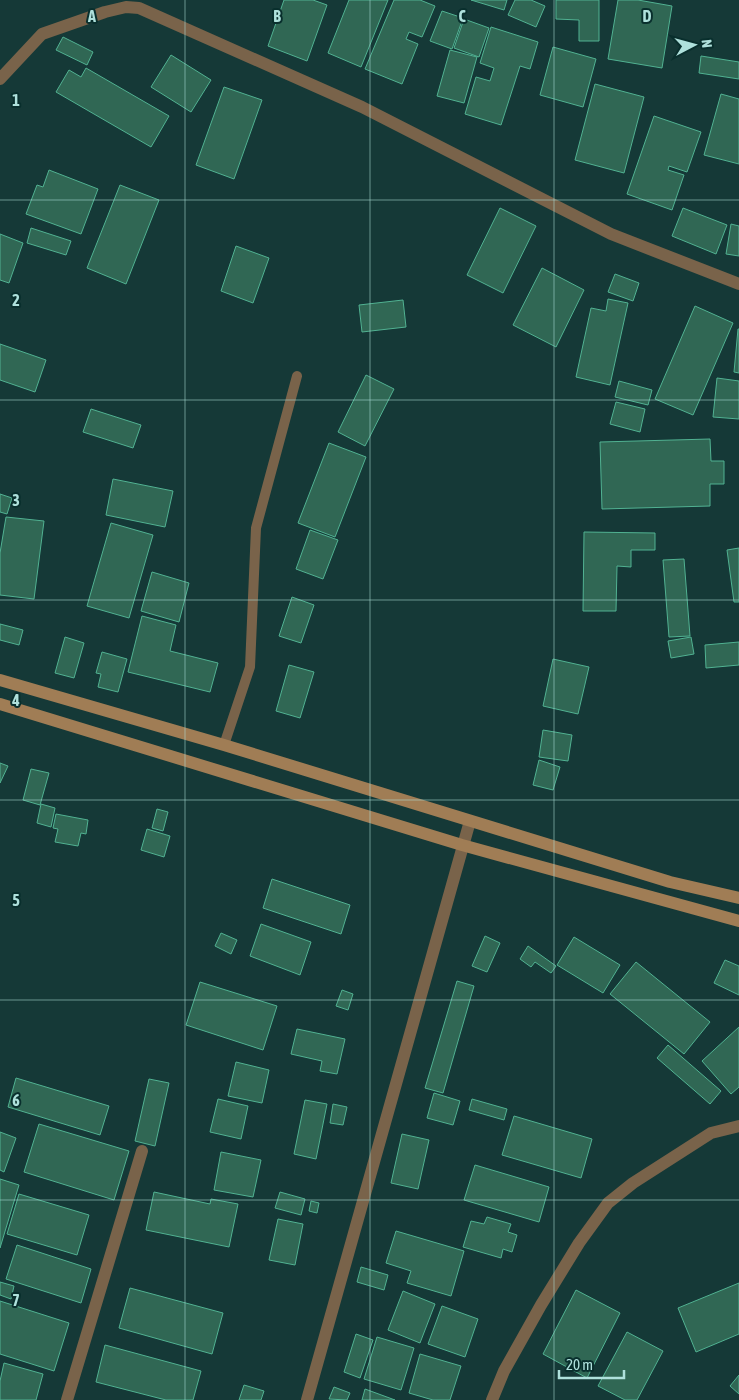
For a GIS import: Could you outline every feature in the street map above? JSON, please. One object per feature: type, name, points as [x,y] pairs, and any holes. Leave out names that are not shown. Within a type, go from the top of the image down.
[{"type":"main road","points":[[0,680],[224,745],[670,882],[739,898]]},
{"type":"main road","points":[[0,704],[462,845],[739,921]]},
{"type":"street","points":[[0,79],[42,34],[112,10],[126,7],[139,8],[362,107],[611,234],[739,284]]},
{"type":"street","points":[[307,1400],[470,821]]},
{"type":"street","points":[[492,1400],[504,1371],[541,1305],[579,1242],[608,1203],[633,1183],[711,1134],[739,1126]]},
{"type":"street","points":[[67,1400],[142,1151]]},
{"type":"lane","points":[[224,745],[250,667],[256,528],[297,376]]},
{"type":"building","points":[[284,0],[313,0],[327,5],[307,61],[268,46]]},
{"type":"building","points":[[349,0],[388,0],[361,67],[328,53]]},
{"type":"building","points":[[394,0],[420,0],[435,6],[422,37],[409,32],[406,39],[418,44],[402,84],[365,69]]},
{"type":"building","points":[[471,0],[507,0],[504,10]]},
{"type":"building","points":[[515,0],[531,0],[545,6],[536,27],[508,15]]},
{"type":"building","points":[[556,0],[599,0],[599,41],[579,41],[579,20],[556,19]]},
{"type":"building","points":[[618,0],[638,0],[672,6],[662,68],[608,59]]},
{"type":"building","points":[[442,11],[463,18],[452,49],[430,41]]},
{"type":"building","points":[[464,19],[489,28],[479,57],[454,48]]},
{"type":"building","points":[[491,27],[538,42],[530,69],[520,66],[501,125],[465,114],[476,77],[490,81],[494,68],[480,63]]},
{"type":"building","points":[[63,37],[93,52],[87,65],[56,50]]},
{"type":"building","points":[[553,47],[596,59],[583,107],[540,95]]},
{"type":"building","points":[[450,50],[477,57],[464,103],[437,96]]},
{"type":"building","points":[[171,55],[211,80],[191,112],[151,87]]},
{"type":"building","points":[[701,56],[739,62],[739,79],[699,73]]},
{"type":"building","points":[[86,68],[169,116],[151,147],[56,92],[69,70],[81,77]]},
{"type":"building","points":[[595,84],[644,97],[624,173],[575,160]]},
{"type":"building","points":[[224,87],[262,100],[234,179],[196,165]]},
{"type":"building","points":[[721,94],[739,99],[739,164],[704,155]]},
{"type":"building","points":[[654,116],[701,132],[687,172],[669,166],[668,170],[684,175],[672,210],[627,194]]},
{"type":"building","points":[[49,170],[98,189],[81,234],[26,214],[37,185],[43,187]]},
{"type":"building","points":[[120,185],[159,200],[126,284],[87,268]]},
{"type":"building","points":[[500,208],[536,226],[503,293],[467,275]]},
{"type":"building","points":[[683,208],[727,225],[716,254],[672,236]]},
{"type":"building","points":[[731,224],[739,226],[739,256],[726,254]]},
{"type":"building","points":[[31,228],[71,241],[66,255],[27,243]]},
{"type":"building","points":[[0,234],[23,243],[9,283],[0,280]]},
{"type":"building","points":[[236,246],[269,258],[253,303],[221,291]]},
{"type":"building","points":[[542,268],[584,290],[556,347],[513,325]]},
{"type":"building","points":[[615,274],[639,283],[633,301],[608,292]]},
{"type":"building","points":[[608,299],[628,303],[610,385],[576,377],[591,308],[606,311]]},
{"type":"building","points":[[403,300],[406,327],[362,332],[359,305]]},
{"type":"building","points":[[695,306],[733,323],[693,415],[655,399]]},
{"type":"building","points":[[739,329],[739,373],[734,372]]},
{"type":"building","points":[[0,344],[46,360],[35,392],[0,380]]},
{"type":"building","points":[[366,375],[394,389],[365,446],[338,432]]},
{"type":"building","points":[[717,378],[739,381],[739,419],[713,417]]},
{"type":"building","points":[[619,381],[652,390],[648,405],[615,397]]},
{"type":"building","points":[[616,402],[645,409],[640,432],[610,424]]},
{"type":"building","points":[[91,409],[141,425],[133,448],[83,432]]},
{"type":"building","points":[[710,439],[711,461],[724,461],[724,484],[710,484],[710,506],[602,509],[600,442]]},
{"type":"building","points":[[329,443],[366,457],[335,537],[298,523]]},
{"type":"building","points":[[113,479],[173,491],[165,527],[106,515]]},
{"type":"building","points":[[0,494],[12,498],[7,514],[0,512]]},
{"type":"building","points":[[6,517],[44,521],[34,599],[0,595],[0,553]]},
{"type":"building","points":[[111,523],[153,535],[129,618],[87,606]]},
{"type":"building","points":[[310,530],[338,540],[323,579],[296,569]]},
{"type":"building","points":[[584,532],[655,533],[655,550],[631,550],[631,567],[617,566],[616,611],[583,611]]},
{"type":"building","points":[[739,548],[739,602],[734,602],[727,550]]},
{"type":"building","points":[[684,559],[690,636],[669,637],[663,560]]},
{"type":"building","points":[[152,572],[189,583],[179,622],[141,611]]},
{"type":"building","points":[[292,597],[314,605],[301,643],[279,636]]},
{"type":"building","points":[[142,616],[176,625],[170,651],[218,663],[210,692],[128,672]]},
{"type":"building","points":[[0,624],[23,630],[19,645],[0,640]]},
{"type":"building","points":[[65,637],[84,643],[74,678],[55,673]]},
{"type":"building","points":[[691,637],[694,654],[671,658],[668,641]]},
{"type":"building","points":[[739,642],[739,665],[706,668],[705,645]]},
{"type":"building","points":[[102,652],[127,659],[118,692],[98,687],[101,674],[96,673]]},
{"type":"building","points":[[553,659],[589,667],[578,714],[543,706]]},
{"type":"building","points":[[289,665],[314,672],[300,718],[276,711]]},
{"type":"building","points":[[543,730],[572,735],[568,761],[539,757]]},
{"type":"building","points":[[539,760],[560,767],[553,790],[533,785]]},
{"type":"building","points":[[0,763],[8,766],[0,783]]},
{"type":"building","points":[[31,769],[49,773],[40,805],[23,800]]},
{"type":"building","points":[[41,804],[55,808],[51,827],[37,823]]},
{"type":"building","points":[[157,809],[168,812],[163,831],[152,828]]},
{"type":"building","points":[[56,814],[88,820],[86,834],[81,833],[78,846],[55,842],[58,829],[53,828]]},
{"type":"building","points":[[147,829],[170,836],[164,857],[141,850]]},
{"type":"building","points":[[272,879],[350,905],[341,934],[263,908]]},
{"type":"building","points":[[261,924],[311,942],[300,975],[250,956]]},
{"type":"building","points":[[221,933],[237,940],[231,954],[215,946]]},
{"type":"building","points":[[485,936],[500,943],[487,972],[472,966]]},
{"type":"building","points":[[574,937],[620,965],[603,993],[557,965]]},
{"type":"building","points":[[528,946],[556,966],[551,973],[535,962],[531,967],[520,959]]},
{"type":"building","points":[[725,960],[739,966],[739,995],[714,983]]},
{"type":"building","points":[[636,962],[710,1022],[684,1054],[610,994]]},
{"type":"building","points":[[457,981],[474,986],[443,1093],[425,1088]]},
{"type":"building","points":[[200,982],[277,1006],[263,1050],[186,1025]]},
{"type":"building","points":[[342,990],[353,994],[348,1010],[336,1006]]},
{"type":"building","points":[[739,1027],[739,1087],[731,1094],[702,1061]]},
{"type":"building","points":[[297,1029],[345,1039],[337,1074],[320,1071],[322,1061],[291,1054]]},
{"type":"building","points":[[668,1045],[721,1091],[710,1104],[657,1058]]},
{"type":"building","points":[[236,1062],[269,1070],[262,1103],[228,1096]]},
{"type":"building","points":[[16,1078],[109,1106],[100,1135],[8,1107]]},
{"type":"building","points":[[149,1079],[169,1083],[155,1146],[135,1141]]},
{"type":"building","points":[[434,1093],[460,1101],[453,1125],[427,1118]]},
{"type":"building","points":[[218,1099],[248,1106],[241,1139],[210,1132]]},
{"type":"building","points":[[472,1099],[507,1109],[504,1120],[469,1110]]},
{"type":"building","points":[[305,1100],[327,1104],[316,1159],[294,1154]]},
{"type":"building","points":[[333,1104],[347,1107],[343,1125],[330,1123]]},
{"type":"building","points":[[514,1116],[592,1139],[581,1178],[502,1155]]},
{"type":"building","points":[[39,1124],[129,1151],[114,1200],[24,1172]]},
{"type":"building","points":[[0,1132],[16,1138],[4,1172],[0,1170]]},
{"type":"building","points":[[402,1134],[429,1140],[418,1189],[391,1183]]},
{"type":"building","points":[[221,1152],[261,1160],[253,1197],[214,1190]]},
{"type":"building","points":[[475,1165],[549,1187],[539,1222],[464,1200]]},
{"type":"building","points":[[0,1179],[19,1185],[0,1248]]},
{"type":"building","points":[[154,1192],[210,1204],[211,1199],[238,1204],[229,1247],[146,1230]]},
{"type":"building","points":[[280,1192],[305,1199],[301,1215],[275,1208]]},
{"type":"building","points":[[19,1194],[89,1215],[77,1255],[7,1234]]},
{"type":"building","points":[[311,1201],[319,1203],[317,1213],[309,1211]]},
{"type":"building","points":[[487,1217],[511,1224],[508,1232],[517,1235],[512,1252],[503,1249],[501,1258],[463,1247],[471,1221],[484,1224]]},
{"type":"building","points":[[278,1219],[303,1224],[295,1265],[269,1260]]},
{"type":"building","points":[[396,1231],[464,1251],[451,1296],[407,1283],[411,1271],[386,1263]]},
{"type":"building","points":[[17,1245],[91,1269],[81,1303],[6,1279]]},
{"type":"building","points":[[361,1267],[388,1275],[384,1290],[357,1282]]},
{"type":"building","points":[[0,1282],[14,1286],[11,1299],[0,1295]]},
{"type":"building","points":[[739,1283],[739,1334],[696,1352],[678,1308]]},
{"type":"building","points":[[130,1288],[223,1313],[212,1354],[119,1328]]},
{"type":"building","points":[[576,1290],[620,1313],[587,1378],[543,1354]]},
{"type":"building","points":[[403,1291],[435,1304],[420,1343],[388,1330]]},
{"type":"building","points":[[0,1301],[69,1323],[54,1371],[0,1354]]},
{"type":"building","points":[[442,1306],[478,1319],[465,1357],[428,1344]]},
{"type":"building","points":[[627,1332],[663,1351],[637,1400],[625,1400],[598,1386]]},
{"type":"building","points":[[356,1334],[373,1340],[360,1378],[344,1372]]},
{"type":"building","points":[[377,1337],[414,1348],[401,1390],[364,1379]]},
{"type":"building","points":[[105,1345],[201,1371],[193,1400],[166,1400],[96,1382]]},
{"type":"building","points":[[420,1354],[461,1366],[450,1400],[433,1400],[409,1393]]},
{"type":"building","points":[[4,1363],[43,1374],[36,1400],[0,1400],[0,1381]]},
{"type":"building","points":[[739,1375],[739,1394],[730,1386]]},
{"type":"building","points":[[244,1385],[264,1391],[261,1400],[239,1400]]},
{"type":"building","points":[[334,1387],[350,1393],[347,1400],[329,1399]]},
{"type":"building","points":[[365,1389],[395,1400],[362,1400]]}]
